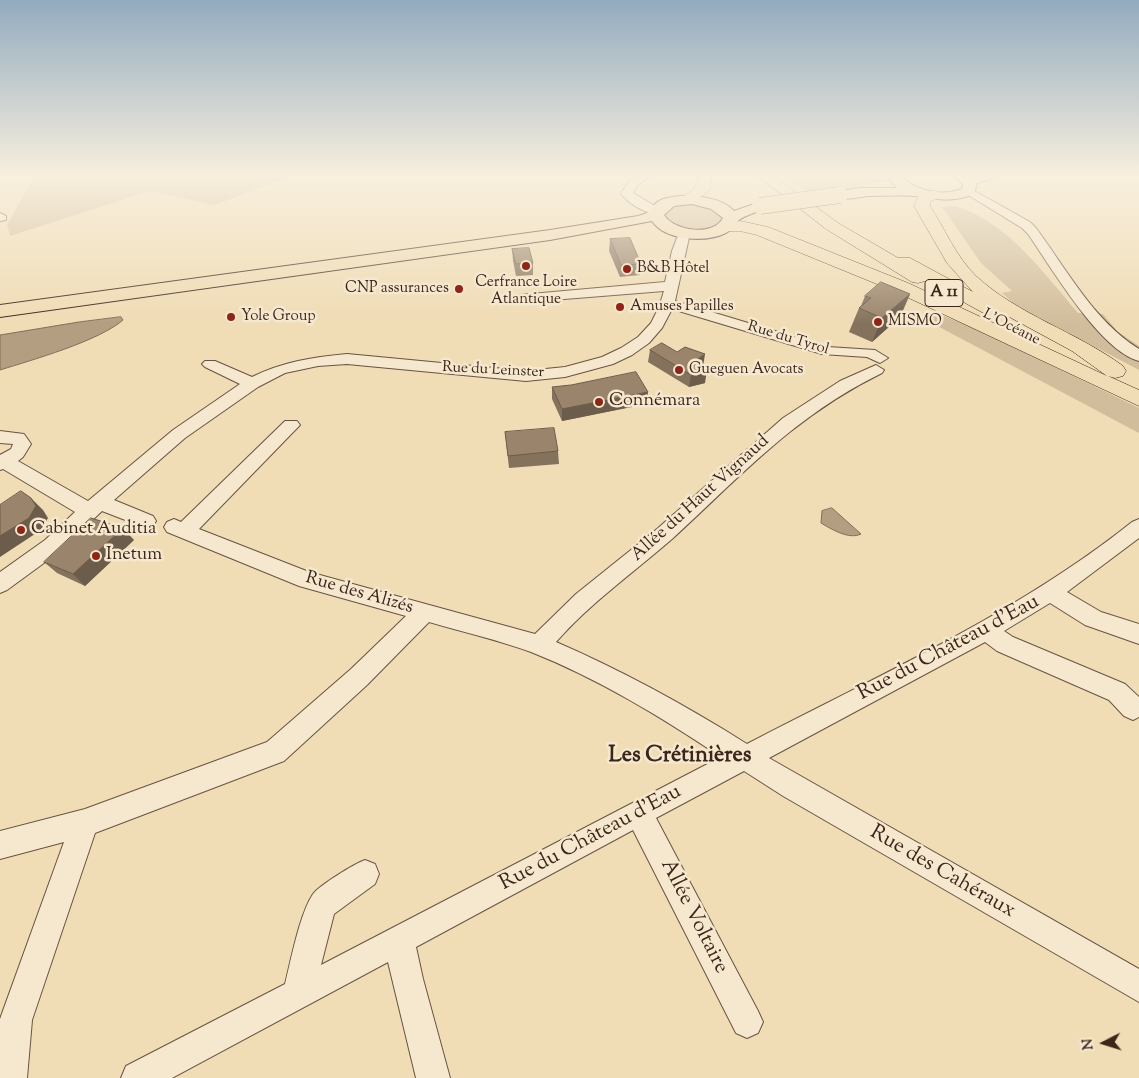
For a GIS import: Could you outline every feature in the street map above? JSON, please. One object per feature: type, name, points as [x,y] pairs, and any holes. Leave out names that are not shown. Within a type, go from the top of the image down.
[{"type":"highway","points":[[737,224],[762,231],[892,283],[1139,399]]},
{"type":"highway","name":"L’Océane","points":[[830,224],[908,273],[1005,325],[1139,392]]},
{"type":"highway","name":"L’Océane","points":[[842,224],[896,258],[976,302],[1139,383]]},
{"type":"highway","points":[[935,224],[955,262],[968,278],[988,295],[1012,312],[1099,358],[1115,371]]},
{"type":"main road","points":[[0,310],[550,235],[614,224]]},
{"type":"main road","points":[[663,224],[668,228]]},
{"type":"main road","points":[[550,235],[631,228],[668,228],[704,234],[716,224]]},
{"type":"street","points":[[1023,224],[1032,231],[1104,329],[1125,349],[1139,356]]},
{"type":"street","name":"Rue du Leinster","points":[[0,584],[52,546],[94,506],[179,434],[252,383],[280,369],[318,361],[347,359],[526,376],[573,371],[610,360],[640,342],[663,317],[684,232]]},
{"type":"street","points":[[502,300],[671,286]]},
{"type":"street","name":"Rue du Tyrol","points":[[668,303],[827,352],[870,353],[878,364]]},
{"type":"street","points":[[210,364],[252,383]]},
{"type":"street","name":"Allée du Haut Vignaud","points":[[539,645],[561,620],[665,533],[790,419],[878,364]]},
{"type":"street","name":"Rue des Alizés","points":[[291,425],[179,530],[306,580],[539,645],[605,674],[671,710],[745,758]]},
{"type":"street","points":[[0,437],[12,436],[21,441],[21,449],[2,463],[94,506],[146,521]]},
{"type":"street","name":"Rue du Château d'Eau","points":[[138,1078],[986,630],[1052,593],[1118,545],[1139,527]]},
{"type":"street","points":[[1052,593],[1072,608],[1094,619],[1139,634]]},
{"type":"street","points":[[0,845],[85,823],[275,752],[292,740],[424,613]]},
{"type":"street","points":[[986,630],[1005,644],[1116,692],[1133,708]]},
{"type":"street","name":"Rue des Cahéraux","points":[[745,758],[1139,986]]},
{"type":"street","name":"Allée Voltaire","points":[[639,813],[747,1022]]},
{"type":"street","points":[[10,1078],[16,1020],[85,823]]},
{"type":"street","points":[[298,992],[318,918],[324,904],[365,874]]},
{"type":"street","points":[[400,941],[407,979],[433,1078]]},
{"type":"shaded area","points":[[7,224],[46,224],[10,236]]},
{"type":"shaded area","points":[[719,224],[705,230],[691,230],[668,225]]},
{"type":"shaded area","points":[[954,224],[992,224],[1023,250],[1078,313],[1103,314],[1118,332],[1139,346],[1139,370],[1014,304],[1002,293],[1012,291],[981,263]]},
{"type":"shaded area","points":[[934,312],[981,331],[1139,408],[1139,433],[928,321]]},
{"type":"shaded area","points":[[121,317],[123,320],[98,335],[47,355],[0,370],[0,335]]},
{"type":"shaded area","points":[[832,508],[861,534],[846,535],[821,523],[822,511]]},
{"type":"building","points":[[630,238],[641,264],[621,265],[610,239]]},
{"type":"building","points":[[529,248],[533,263],[516,264],[512,249]]},
{"type":"building","points":[[881,282],[910,294],[882,318],[859,308],[871,298],[865,296]]},
{"type":"building","points":[[662,343],[677,352],[685,347],[705,354],[693,362],[707,370],[691,375],[650,350]]},
{"type":"building","points":[[636,372],[648,392],[562,409],[552,387],[571,385]]},
{"type":"building","points":[[554,428],[558,451],[508,456],[505,432]]},
{"type":"building","points":[[21,491],[31,498],[36,506],[29,518],[0,536],[0,505]]},
{"type":"building","points":[[91,518],[123,528],[73,574],[44,562]]},
{"type":"place","name":"Cerfrance Loire Atlantique","points":[[526,266]]},
{"type":"place","name":"B&B Hôtel","points":[[627,269]]},
{"type":"place","name":"CNP assurances","points":[[459,289]]},
{"type":"place","name":"Amuses Papilles","points":[[620,307]]},
{"type":"place","name":"Yole Group","points":[[231,317]]},
{"type":"place","name":"MISMO","points":[[878,322]]},
{"type":"place","name":"Gueguen Avocats","points":[[679,370]]},
{"type":"place","name":"Connémara","points":[[599,402]]},
{"type":"place","name":"Cabinet Auditia","points":[[21,530]]},
{"type":"place","name":"Inetum","points":[[96,556]]},
{"type":"district","name":"Les Crétinières","points":[[680,757]]}]
